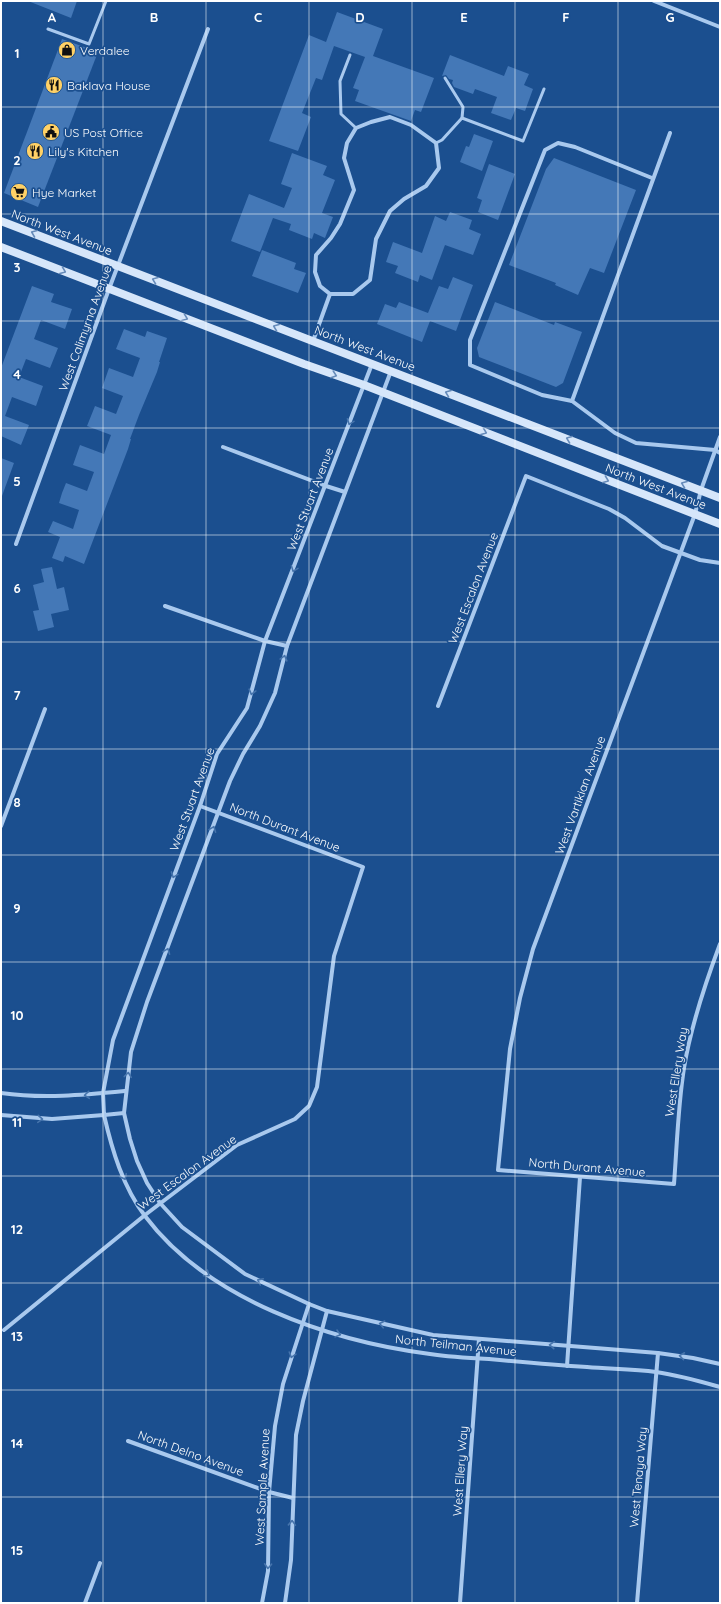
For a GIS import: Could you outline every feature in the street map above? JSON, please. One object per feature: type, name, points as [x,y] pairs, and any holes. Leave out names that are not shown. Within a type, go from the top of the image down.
[{"type":"main road","name":"North West Avenue","points":[[1,221],[720,498]]},
{"type":"main road","name":"North West Avenue","points":[[1,247],[297,362],[383,392],[720,524]]},
{"type":"street","points":[[654,1],[720,27]]},
{"type":"street","name":"West Calimyrna Avenue","points":[[16,544],[109,290],[208,29]]},
{"type":"street","points":[[390,117],[411,124],[436,143],[439,168],[426,186],[404,199],[390,211],[376,240],[370,280],[353,294],[330,294],[320,286],[315,272],[316,255],[331,238],[340,224],[354,190],[344,158],[347,143],[356,128],[390,117]]},
{"type":"street","points":[[572,401],[652,178],[670,133]]},
{"type":"street","points":[[652,178],[575,147],[558,143],[545,150],[470,340],[470,365],[542,395],[572,401],[615,433],[636,442],[716,450],[720,453]]},
{"type":"street","points":[[313,341],[330,294]]},
{"type":"street","name":"West Stuart Avenue","points":[[104,1115],[103,1093],[113,1040],[200,806],[217,754],[247,708],[266,641],[372,363]]},
{"type":"street","points":[[1,1115],[52,1119],[124,1113],[131,1052],[145,1010],[230,781],[243,754],[260,726],[275,693],[287,646],[391,371]]},
{"type":"street","name":"West Vartikian Avenue","points":[[498,1170],[510,1049],[520,998],[533,949],[681,554],[695,514],[701,490],[720,437]]},
{"type":"street","points":[[223,447],[345,492]]},
{"type":"street","name":"West Escalon Avenue","points":[[438,706],[526,476],[609,509],[625,518],[662,546],[681,554]]},
{"type":"street","points":[[681,554],[700,560],[720,563]]},
{"type":"street","points":[[165,606],[266,641],[287,646]]},
{"type":"street","points":[[1,826],[45,710]]},
{"type":"street","name":"North Durant Avenue","points":[[200,806],[363,867]]},
{"type":"street","name":"West Escalon Avenue","points":[[4,1330],[144,1215],[237,1145],[295,1119],[309,1106],[317,1087],[334,956],[363,867]]},
{"type":"street","name":"West Ellery Way","points":[[674,1184],[678,1123],[684,1067],[694,1020],[720,944]]},
{"type":"street","points":[[1,1094],[52,1097],[126,1091]]},
{"type":"street","name":"North Teilman Avenue","points":[[124,1113],[137,1161],[147,1183],[160,1203],[182,1227],[245,1274],[309,1304],[327,1311],[433,1335],[479,1340],[658,1353],[720,1364]]},
{"type":"street","name":"North Teilman Avenue","points":[[104,1115],[110,1142],[120,1170],[144,1215],[174,1248],[212,1278],[246,1298],[302,1323],[322,1330],[387,1347],[431,1355],[657,1372],[720,1387]]},
{"type":"street","name":"North Durant Avenue","points":[[498,1170],[674,1184]]},
{"type":"street","points":[[567,1366],[580,1177]]},
{"type":"street","name":"West Sample Avenue","points":[[262,1603],[268,1571],[269,1492],[275,1426],[283,1384],[309,1304]]},
{"type":"street","points":[[285,1603],[291,1560],[296,1435],[303,1401],[327,1311]]},
{"type":"street","name":"West Ellery Way","points":[[460,1603],[479,1340]]},
{"type":"street","name":"West Tenaya Way","points":[[637,1603],[658,1353]]},
{"type":"street","name":"North Delno Avenue","points":[[128,1441],[269,1492],[293,1498]]},
{"type":"street","points":[[85,1603],[100,1563]]},
{"type":"lane","points":[[48,28],[89,44],[106,1]]},
{"type":"lane","points":[[350,55],[340,81],[342,114],[356,128]]},
{"type":"lane","points":[[436,143],[442,140],[462,118],[463,107],[445,78]]},
{"type":"lane","points":[[462,118],[523,141],[544,89]]},
{"type":"building","points":[[28,1],[77,1],[71,18]]},
{"type":"building","points":[[337,12],[383,29],[373,56],[434,78],[421,112],[415,110],[411,121],[355,101],[359,90],[353,88],[365,57],[334,46],[322,80],[316,78],[302,113],[311,117],[298,151],[269,141],[309,35],[326,42]]},
{"type":"building","points":[[62,39],[98,52],[38,207],[4,193]]},
{"type":"building","points":[[450,55],[504,76],[508,66],[529,74],[524,85],[533,89],[525,111],[516,108],[511,120],[491,113],[497,97],[475,89],[473,94],[454,87],[452,83],[453,80],[449,79],[446,75],[442,76]]},
{"type":"building","points":[[474,134],[493,141],[482,171],[460,162],[466,146],[469,147]]},
{"type":"building","points":[[292,153],[327,166],[323,175],[335,180],[322,213],[333,217],[325,238],[314,233],[312,239],[289,230],[291,224],[273,218],[260,252],[231,241],[249,194],[284,208],[292,188],[281,184]]},
{"type":"building","points":[[554,158],[636,190],[604,273],[590,268],[578,295],[555,285],[556,283],[509,265],[546,169]]},
{"type":"building","points":[[489,164],[515,174],[498,220],[478,212],[482,200],[477,198]]},
{"type":"building","points":[[450,212],[472,220],[469,229],[481,234],[473,255],[445,245],[432,280],[420,275],[418,282],[395,273],[398,266],[386,262],[393,242],[422,253],[435,216],[446,221]]},
{"type":"building","points":[[262,250],[296,263],[294,269],[306,273],[298,293],[252,276]]},
{"type":"building","points":[[453,277],[473,285],[456,331],[430,321],[422,342],[377,324],[385,304],[396,308],[399,302],[428,313],[439,286],[448,289]]},
{"type":"building","points":[[32,286],[54,294],[51,302],[72,309],[65,329],[41,320],[34,339],[58,348],[50,368],[26,359],[19,377],[43,386],[36,406],[12,397],[5,416],[29,425],[21,445],[1,436],[1,368]]},
{"type":"building","points":[[495,302],[554,325],[555,322],[582,332],[563,383],[556,387],[479,357],[477,348]]},
{"type":"building","points":[[124,329],[145,337],[147,331],[167,338],[157,372],[139,415],[128,449],[84,564],[65,556],[63,562],[52,558],[60,537],[48,532],[53,521],[73,529],[79,510],[59,503],[62,493],[66,483],[87,491],[94,472],[73,465],[80,445],[104,454],[111,435],[87,426],[95,406],[116,414],[123,396],[102,388],[109,368],[133,377],[140,358],[116,349]]},
{"type":"building","points":[[1,458],[14,463],[2,496],[1,496]]},
{"type":"building","points":[[52,567],[57,589],[64,587],[69,610],[51,614],[54,627],[38,631],[33,611],[39,610],[33,585],[44,582],[41,569]]},
{"type":"place","name":"Verdalee","points":[[67,50]]},
{"type":"place","name":"Baklava House","points":[[54,85]]},
{"type":"place","name":"US Post Office","points":[[51,132]]},
{"type":"place","name":"Lily's Kitchen","points":[[35,151]]},
{"type":"place","name":"Hye Market","points":[[19,192]]}]
